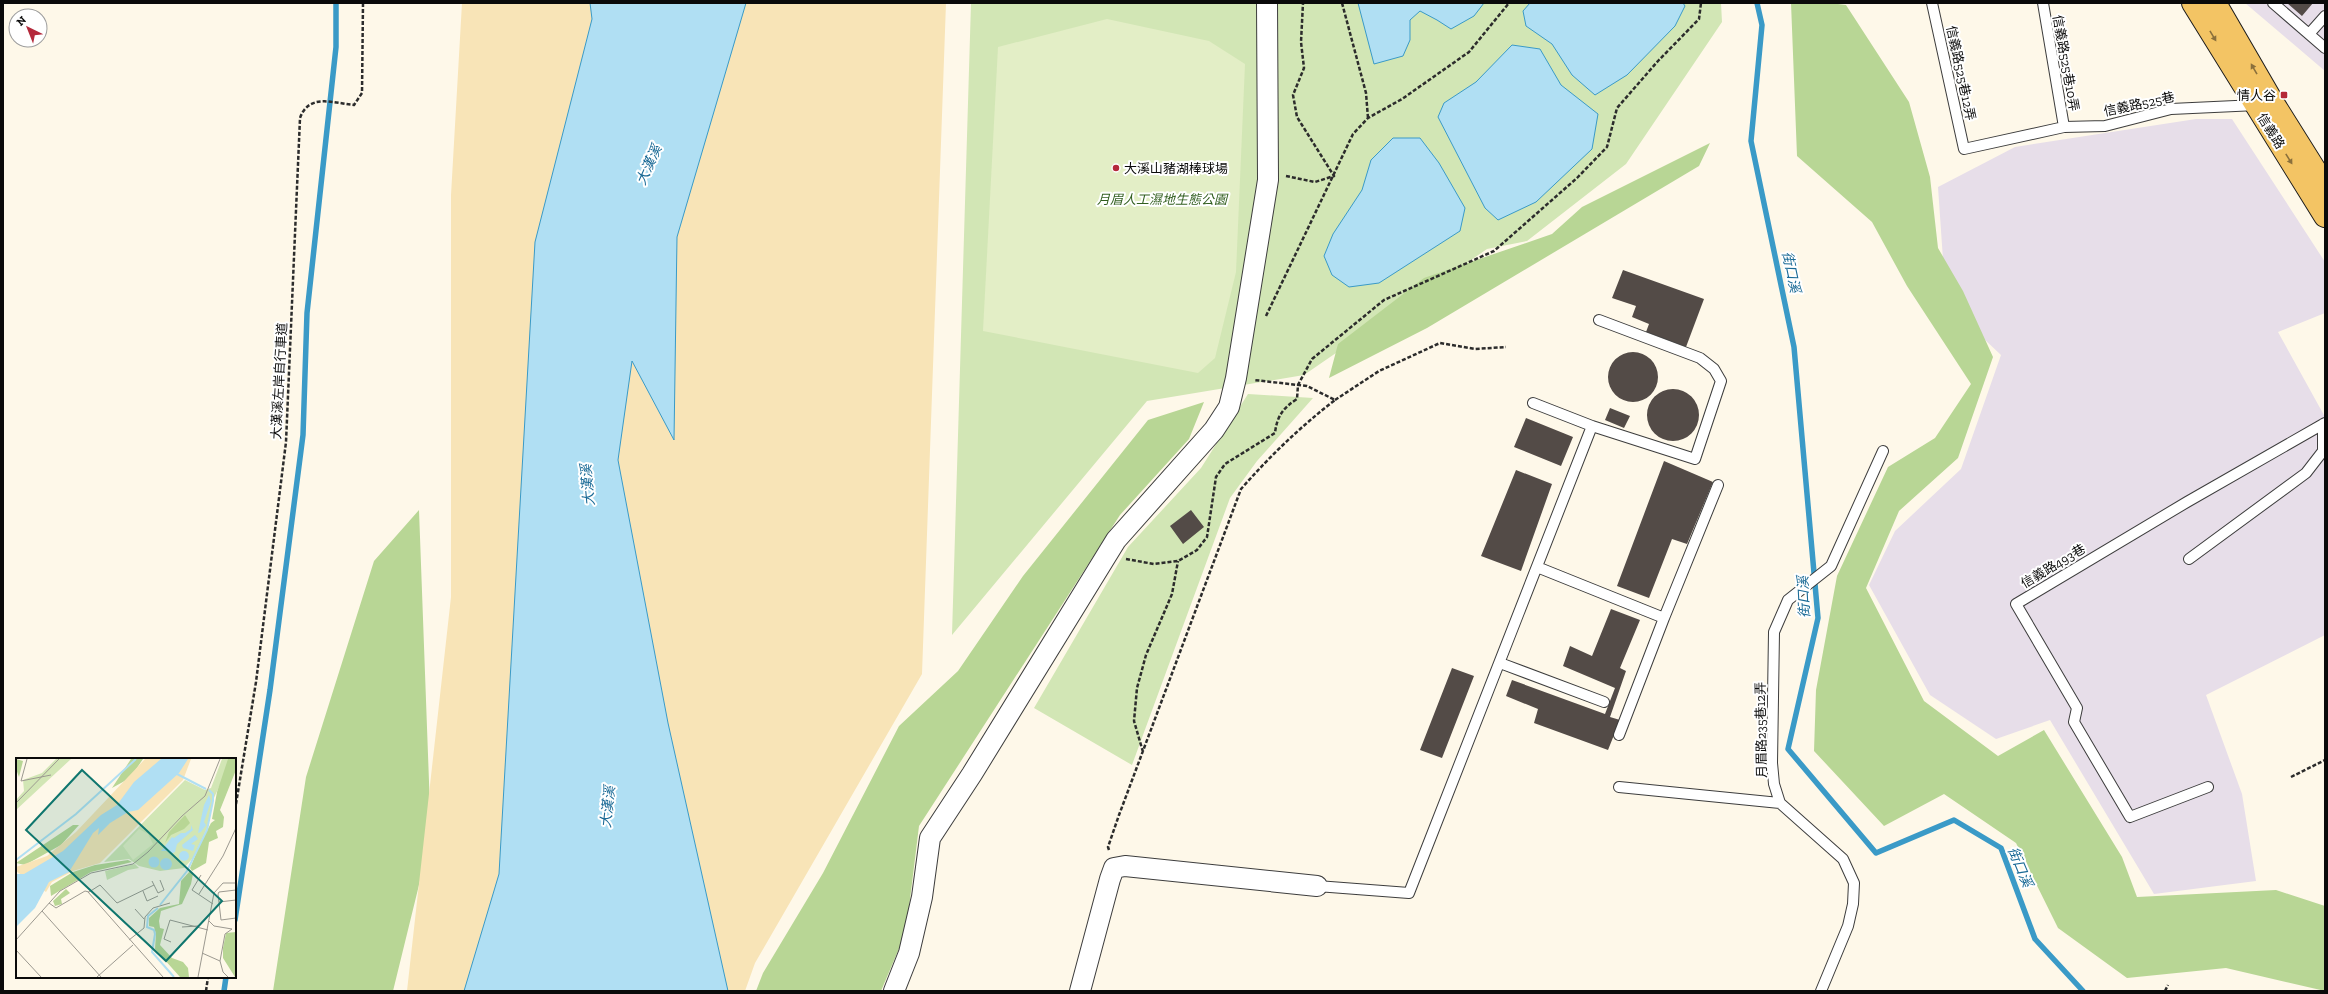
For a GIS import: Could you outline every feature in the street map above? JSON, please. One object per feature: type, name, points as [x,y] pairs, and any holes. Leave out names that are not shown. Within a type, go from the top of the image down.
[{"type":"main road","name":"信義路","points":[[2193,3],[2264,104],[2325,186]]},
{"type":"main road","name":"信義路","points":[[2215,3],[2264,104],[2325,216]]},
{"type":"street","points":[[894,991],[909,953],[922,898],[930,838],[972,774],[1116,540],[1214,430],[1229,407],[1236,378],[1268,172],[1267,3]]},
{"type":"street","points":[[1080,991],[1114,868],[1125,866],[1317,886]]},
{"type":"lane","name":"信義路525巷12弄","points":[[1932,3],[1964,149]]},
{"type":"lane","name":"信義路525巷10弄","points":[[2043,3],[2064,127]]},
{"type":"lane","points":[[2273,3],[2325,48]]},
{"type":"lane","points":[[2309,34],[2325,16]]},
{"type":"lane","name":"信義路525巷","points":[[1964,149],[2064,127],[2105,126],[2171,109],[2264,104]]},
{"type":"lane","points":[[1533,403],[1592,426],[1695,459],[1721,381],[1714,369],[1700,358],[1599,320]]},
{"type":"lane","points":[[2189,559],[2306,473],[2323,451],[2324,423]]},
{"type":"lane","name":"信義路493巷","points":[[2208,787],[2130,817],[2074,722],[2077,708],[2016,604],[2324,423]]},
{"type":"lane","points":[[1317,886],[1409,893],[1592,426]]},
{"type":"lane","name":"月眉路235巷12弄","points":[[1780,803],[1774,784],[1772,764],[1774,632],[1788,600],[1831,566],[1883,451]]},
{"type":"lane","points":[[1619,735],[1664,618],[1718,485]]},
{"type":"lane","points":[[1538,567],[1664,618]]},
{"type":"lane","points":[[1500,663],[1604,702]]},
{"type":"lane","points":[[1619,788],[1780,803],[1843,859],[1854,883],[1854,904],[1848,926],[1822,991]]},
{"type":"path","name":"大漢溪左岸自行車道","points":[[236,804],[256,682],[286,442],[300,118],[303,108],[313,102],[354,105],[362,93],[363,3]]},
{"type":"path","points":[[1303,3],[1300,42],[1304,68],[1293,95],[1297,116],[1334,176]]},
{"type":"path","points":[[1342,3],[1366,93],[1368,118]]},
{"type":"path","points":[[1263,322],[1353,134],[1368,118],[1402,99],[1469,52],[1509,3]]},
{"type":"path","points":[[1101,565],[1130,559],[1154,564],[1178,561],[1197,550],[1207,537],[1216,477],[1225,464],[1275,433],[1277,418],[1286,406],[1297,399],[1298,385],[1312,358],[1384,300],[1494,251],[1577,178],[1607,147],[1617,108],[1658,61],[1698,19],[1702,3]]},
{"type":"path","points":[[1268,172],[1315,182],[1334,176]]},
{"type":"path","points":[[1114,868],[1108,847],[1241,489],[1276,450],[1300,427],[1335,400],[1379,371],[1440,343],[1475,349],[1506,347]]},
{"type":"path","points":[[1236,378],[1307,386],[1335,400]]},
{"type":"path","points":[[1144,753],[1134,721],[1137,688],[1146,655],[1172,594],[1178,561]]},
{"type":"path","points":[[2291,777],[2325,760]]},
{"type":"path","points":[[206,991],[208,978]]},
{"type":"path","points":[[2165,991],[2168,985]]},
{"type":"shaded area","points":[[2245,3],[2325,3],[2325,71]]},
{"type":"shaded area","points":[[2196,119],[2232,119],[2325,262],[2325,313],[2278,332],[2325,417],[2325,635],[2206,695],[2242,794],[2256,881],[2154,894],[2050,720],[1996,739],[1930,695],[1869,585],[1895,531],[1961,469],[2001,355],[1946,303],[1938,187],[2015,147]]},
{"type":"green space","name":"月眉人工濕地生態公園","points":[[971,3],[1721,3],[1722,22],[1626,164],[1527,241],[1487,249],[1304,375],[1147,401],[952,635]]},
{"type":"green space","points":[[1791,3],[1830,3],[1846,5],[1909,102],[1930,177],[1938,248],[1963,291],[1993,357],[1958,458],[1899,511],[1866,588],[1924,701],[1998,756],[2044,730],[2122,857],[2137,897],[2276,890],[2325,906],[2325,991],[2226,968],[2127,978],[2058,928],[2016,843],[1944,794],[1884,826],[1814,751],[1816,690],[1837,576],[1888,467],[1935,438],[1971,384],[1907,286],[1872,222],[1797,156]]},
{"type":"green space","name":"大溪山豬湖棒球場","points":[[1107,19],[1209,41],[1245,64],[1236,272],[1215,358],[1198,373],[983,331],[998,47]]},
{"type":"green space","points":[[1710,143],[1699,166],[1427,328],[1329,378],[1338,344],[1424,278],[1552,234],[1582,207]]},
{"type":"green space","points":[[1248,394],[1313,398],[1257,461],[1230,498],[1132,765],[1034,708],[1128,547],[1201,468]]},
{"type":"green space","points":[[1204,402],[1189,439],[1120,515],[919,826],[906,932],[881,991],[756,991],[763,973],[823,873],[899,726],[958,671],[1023,576],[1148,420]]},
{"type":"green space","points":[[419,510],[431,836],[393,991],[273,991],[306,777],[374,561]]},
{"type":"sand","points":[[462,3],[946,3],[922,674],[755,963],[745,991],[407,991],[451,597],[451,195]]},
{"type":"water","name":"大漢溪","points":[[590,3],[746,3],[677,237],[674,440],[632,361],[618,460],[668,723],[728,991],[464,991],[499,874],[535,242],[592,19]]},
{"type":"water","points":[[1358,3],[1484,3],[1474,16],[1451,29],[1420,11],[1410,20],[1410,40],[1403,56],[1374,64]]},
{"type":"water","points":[[1530,3],[1683,3],[1685,6],[1675,26],[1627,75],[1595,95],[1572,75],[1552,44],[1526,26],[1523,11]]},
{"type":"water","points":[[1512,45],[1540,49],[1561,85],[1598,114],[1592,149],[1536,202],[1498,220],[1485,208],[1438,117],[1444,103],[1476,82]]},
{"type":"water","points":[[1393,138],[1420,138],[1439,163],[1465,208],[1460,231],[1379,283],[1349,287],[1332,275],[1324,256],[1333,234],[1362,190],[1371,160]]},
{"type":"building","points":[[2287,3],[2313,3],[2302,16]]},
{"type":"building","points":[[1623,270],[1704,299],[1686,347],[1646,332],[1649,324],[1632,317],[1636,306],[1612,298]]},
{"type":"building","points":[[1628,352],[1638,352],[1651,359],[1658,372],[1658,382],[1651,395],[1638,402],[1628,402],[1619,398],[1612,391],[1608,382],[1608,372],[1612,363],[1619,356]]},
{"type":"building","points":[[1668,389],[1678,389],[1687,393],[1695,401],[1699,410],[1699,420],[1695,429],[1687,437],[1678,441],[1668,441],[1659,437],[1651,429],[1647,420],[1647,410],[1651,401],[1659,393]]},
{"type":"building","points":[[1610,408],[1630,416],[1624,428],[1605,420]]},
{"type":"building","points":[[1526,418],[1573,437],[1561,466],[1514,447]]},
{"type":"building","points":[[1664,461],[1713,482],[1687,544],[1672,539],[1649,598],[1617,586]]},
{"type":"building","points":[[1516,470],[1552,484],[1521,571],[1481,556]]},
{"type":"building","points":[[1191,510],[1204,527],[1183,544],[1170,526]]},
{"type":"building","points":[[1611,609],[1640,620],[1620,668],[1626,671],[1610,717],[1620,720],[1608,750],[1534,723],[1538,709],[1506,696],[1512,680],[1605,714],[1615,688],[1563,666],[1570,646],[1592,656]]},
{"type":"building","points":[[1452,668],[1474,676],[1442,758],[1420,750]]},
{"type":"waterway","points":[[236,913],[270,690],[303,435],[307,313],[336,47],[336,3]]},
{"type":"waterway","name":"街口溪","points":[[1757,3],[1762,25],[1751,141],[1794,347],[1818,618],[1788,749],[1876,853],[1954,820],[2001,848],[2035,939],[2083,991]]},
{"type":"waterway","points":[[224,991],[226,978]]},
{"type":"place","name":"情人谷","points":[[2284,95]]},
{"type":"place","name":"大溪山豬湖棒球場","points":[[1116,168]]}]
